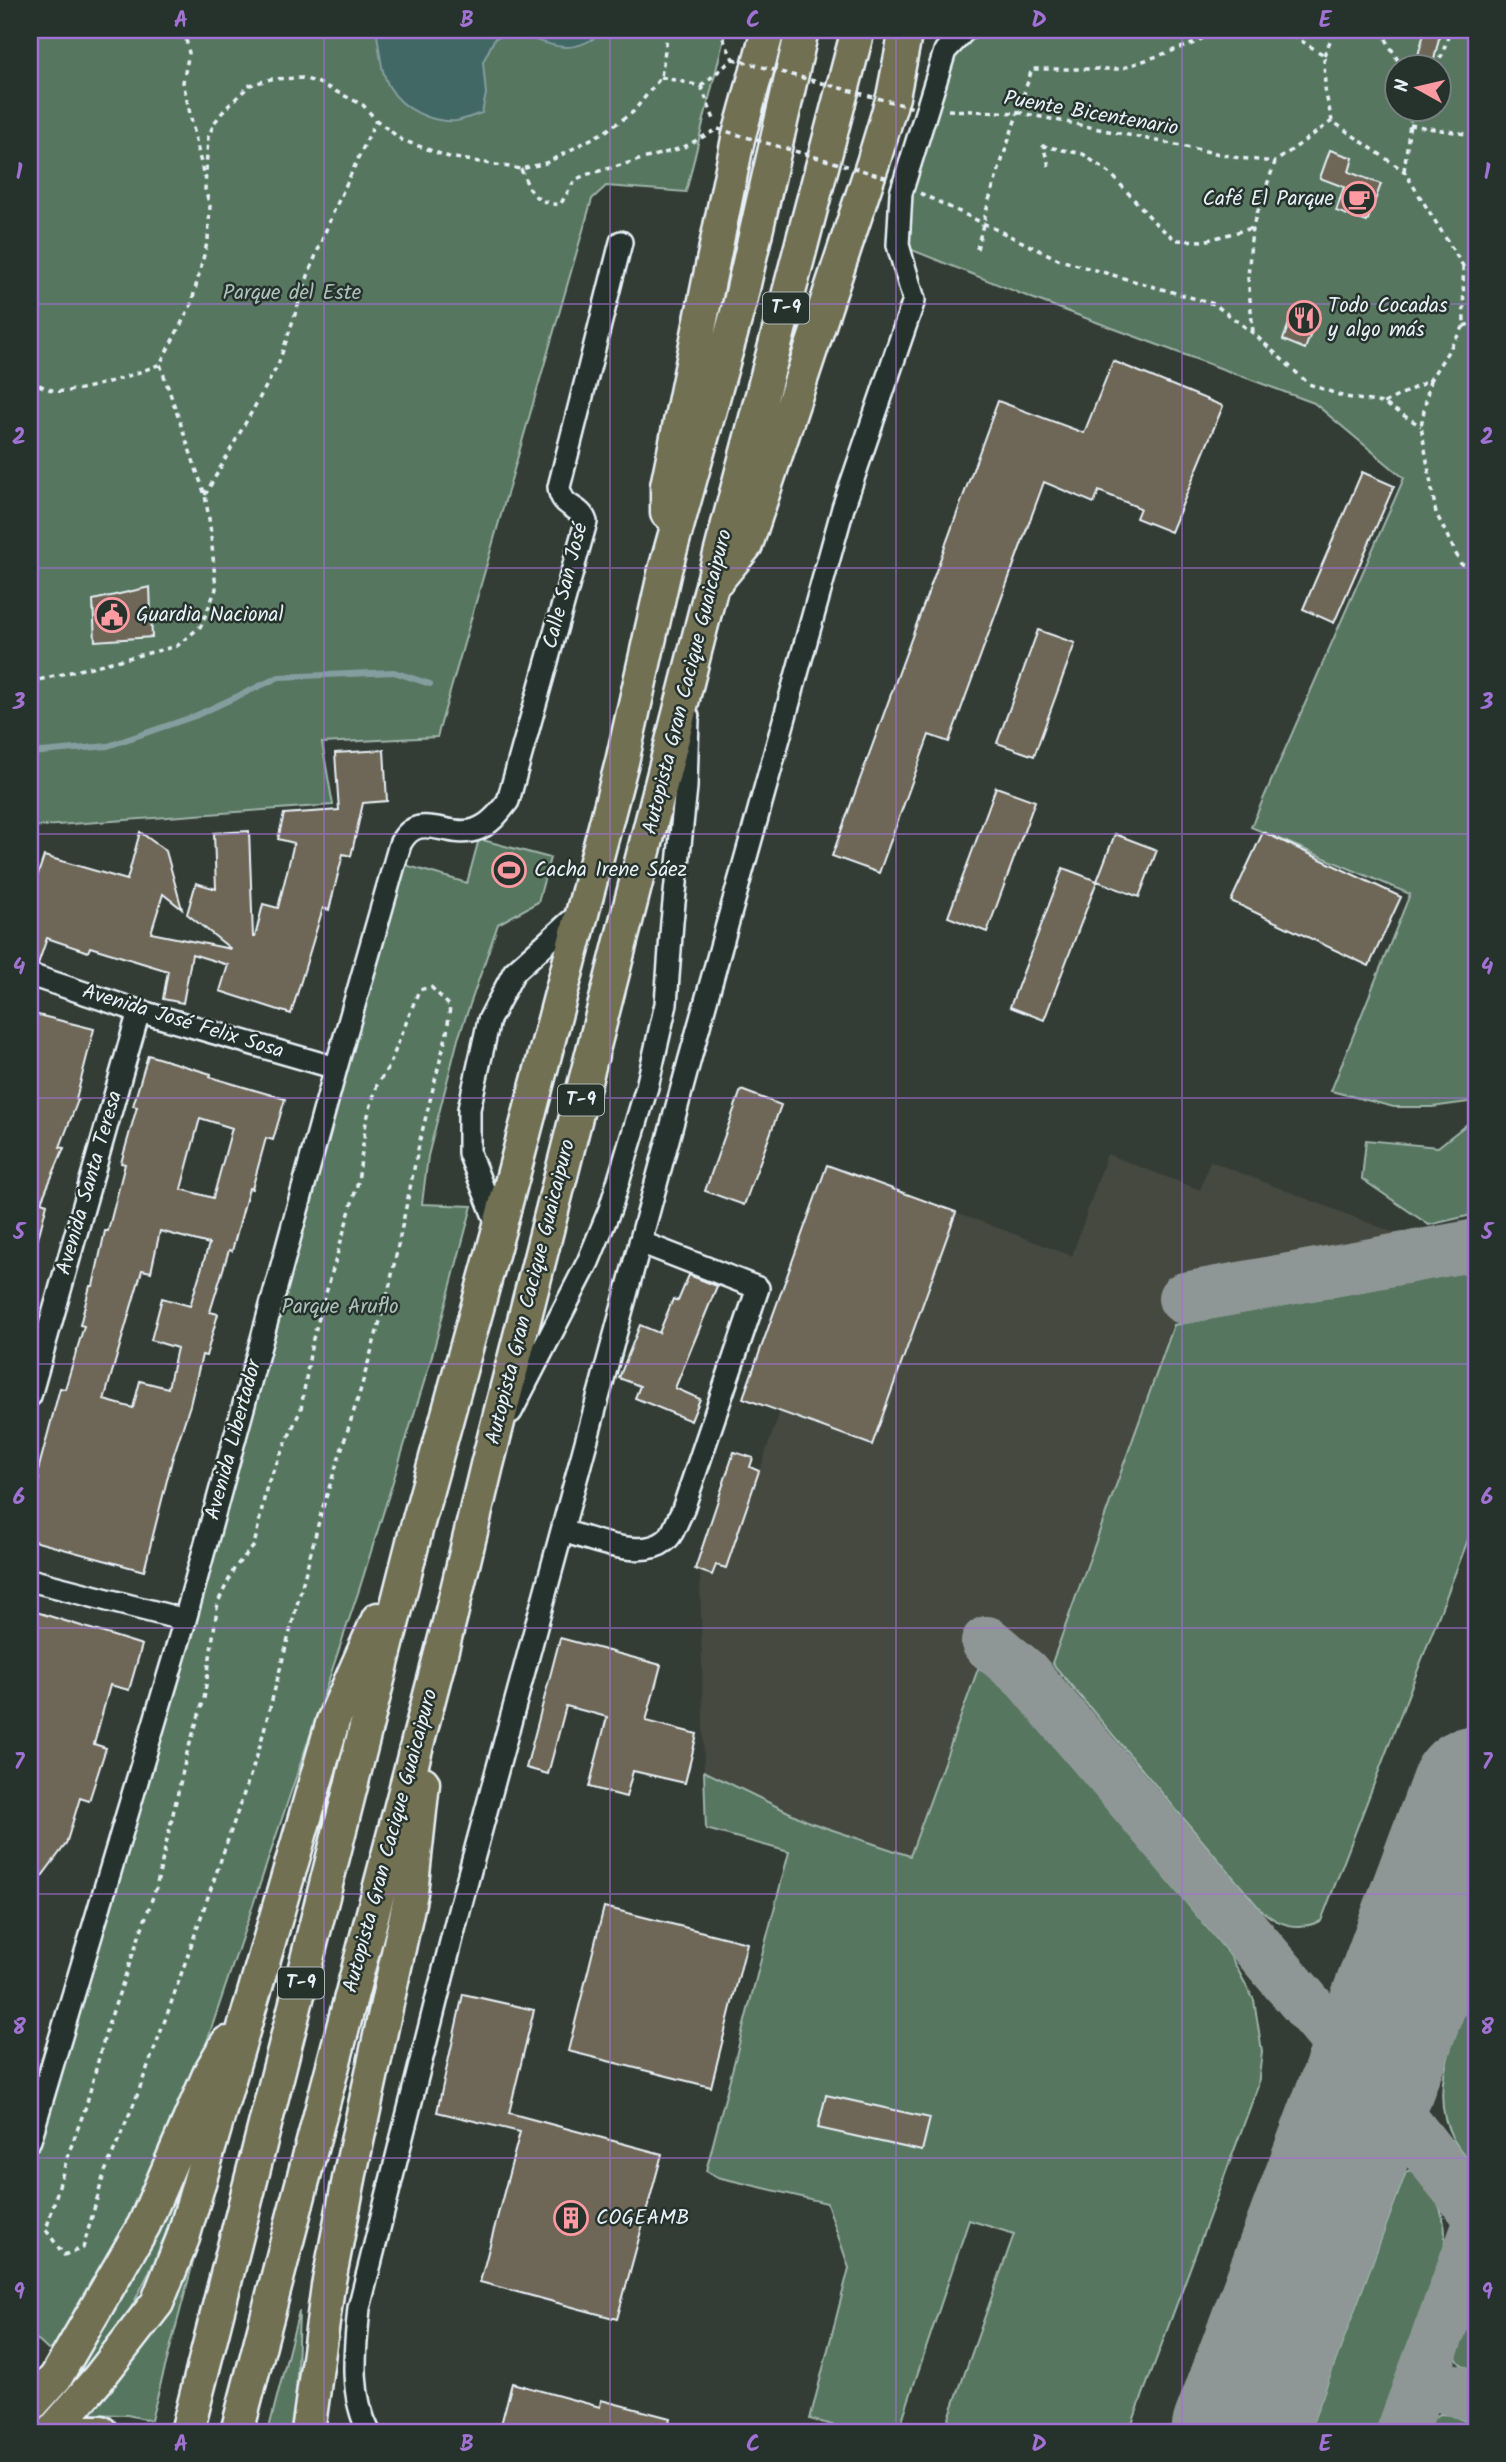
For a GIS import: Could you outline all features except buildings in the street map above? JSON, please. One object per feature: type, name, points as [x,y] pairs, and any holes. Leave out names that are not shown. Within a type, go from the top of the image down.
[{"type":"highway","points":[[665,570],[667,486],[738,139],[768,30]]},
{"type":"highway","name":"T-9","points":[[187,2432],[415,1534],[622,762],[665,570],[740,302],[802,30]]},
{"type":"highway","name":"Autopista Gran Cacique Guaicaipuro","points":[[237,2432],[451,1615],[486,1465],[858,30]]},
{"type":"highway","points":[[712,585],[746,545],[873,163],[893,97],[906,30]]},
{"type":"highway","points":[[52,2432],[98,2379],[157,2303],[184,2238],[334,1721],[415,1534]]},
{"type":"highway","points":[[308,2432],[328,2286],[411,1893],[434,1676]]},
{"type":"highway","points":[[30,2406],[56,2377],[144,2225],[211,2072],[257,1990]]},
{"type":"highway","points":[[76,2432],[100,2432]]},
{"type":"street","points":[[369,2432],[361,2416],[354,2367],[359,2308],[456,1923],[640,1242],[843,508],[914,300],[898,245],[901,193],[945,51],[965,30]]},
{"type":"street","name":"Calle San José","points":[[497,815],[508,801],[586,522],[583,514],[564,502],[559,487],[621,242]]},
{"type":"street","points":[[486,1465],[534,1364],[593,1252],[610,1209],[647,1087],[666,1004],[686,787],[688,718],[705,620]]},
{"type":"street","name":"Avenida Libertador","points":[[30,2140],[185,1620],[400,844],[406,833],[414,828],[426,826],[465,832],[477,830],[497,815]]},
{"type":"street","points":[[499,1228],[469,1153],[470,1109],[489,1020],[514,972],[583,909]]},
{"type":"street","name":"Avenida José Felix Sosa","points":[[30,975],[139,1011],[336,1068]]},
{"type":"street","name":"Avenida Santa Teresa","points":[[30,1396],[139,1011]]},
{"type":"street","points":[[563,1531],[620,1547],[646,1550],[667,1541],[682,1512],[758,1288],[640,1242]]},
{"type":"street","points":[[30,1580],[185,1620]]},
{"type":"path","points":[[30,381],[57,391],[78,389],[160,364],[191,305],[208,239],[210,206],[183,82],[189,53],[184,30]]},
{"type":"path","points":[[205,189],[208,137],[215,121],[235,97],[250,85],[271,79],[302,78],[331,88],[363,105],[376,120],[402,140],[424,149],[474,163],[521,169],[546,163],[606,131],[633,112],[661,77],[668,30]]},
{"type":"path","points":[[719,30],[733,59],[914,108]]},
{"type":"path","points":[[977,249],[989,200],[1032,69],[1120,69],[1192,44],[1219,30]]},
{"type":"path","points":[[1284,30],[1324,55]]},
{"type":"path","points":[[1335,30],[1324,55],[1325,90],[1332,121],[1404,171],[1463,265],[1476,275]]},
{"type":"path","points":[[1381,30],[1393,52]]},
{"type":"path","points":[[1443,52],[1450,30]]},
{"type":"path","points":[[701,86],[733,59]]},
{"type":"path","points":[[661,77],[701,86]]},
{"type":"path","points":[[701,86],[718,129]]},
{"type":"path","name":"Puente Bicentenario","points":[[941,110],[1022,113],[1239,158],[1275,162]]},
{"type":"path","points":[[205,495],[278,365],[332,215],[376,120]]},
{"type":"path","points":[[1253,333],[1248,278],[1252,228],[1275,162],[1332,121]]},
{"type":"path","points":[[1404,171],[1410,122]]},
{"type":"path","points":[[1410,125],[1466,135]]},
{"type":"path","points":[[521,169],[529,189],[542,202],[560,205],[575,180],[585,175],[682,148],[718,129],[892,180]]},
{"type":"path","points":[[1049,166],[1043,146],[1083,154],[1112,175],[1157,225],[1176,240],[1204,241],[1252,228]]},
{"type":"path","points":[[916,191],[1060,260],[1214,304],[1253,333],[1309,384],[1345,397],[1383,403],[1421,426]]},
{"type":"path","points":[[1463,265],[1464,326],[1430,380],[1421,426],[1436,513],[1461,564],[1476,570]]},
{"type":"path","points":[[1464,326],[1476,322]]},
{"type":"path","points":[[30,682],[177,646],[201,626],[216,589],[210,526],[205,495],[160,364]]},
{"type":"path","points":[[1383,403],[1430,380]]},
{"type":"path","points":[[431,987],[450,1006],[447,1033],[420,1140],[389,1289],[322,1510],[258,1753],[163,2025],[104,2174],[83,2248],[64,2255],[46,2230],[86,2106],[107,2028],[156,1888],[187,1753],[204,1699],[218,1602],[235,1567],[254,1546],[267,1485],[301,1409],[312,1342],[359,1182],[366,1122],[377,1085],[390,1064],[419,990],[431,987]]},
{"type":"shaded area","points":[[1107,1154],[1200,1190],[1210,1161],[1441,1251],[1184,1299],[1052,1663],[1025,1674],[987,1643],[910,1856],[809,1822],[704,1771],[700,1571],[716,1565],[726,1568],[780,1411],[872,1445],[956,1212],[1072,1256]]},
{"type":"green space","name":"Parque del Este","points":[[30,30],[726,30],[686,192],[606,186],[592,199],[437,737],[322,743],[333,805],[30,827]]},
{"type":"green space","points":[[973,30],[1476,30],[1476,1101],[1432,1107],[1394,1107],[1331,1091],[1410,894],[1251,827],[1404,478],[1314,403],[1029,297],[912,250],[905,240],[904,209],[919,148],[956,53]]},
{"type":"green space","name":"Parque Aruflo","points":[[479,839],[550,858],[538,902],[498,924],[458,1039],[428,1156],[422,1204],[472,1206],[430,1363],[360,1587],[199,2065],[132,2222],[64,2346],[48,2350],[30,2333],[30,2143],[402,864],[467,883]]},
{"type":"green space","points":[[1476,1117],[1476,1214],[1429,1225],[1362,1179],[1366,1140],[1438,1147]]},
{"type":"green space","points":[[1476,1270],[1476,1519],[1321,1921],[1304,1926],[1282,1923],[1260,1909],[1052,1663],[1174,1325]]},
{"type":"green space","points":[[982,1658],[1230,1955],[1254,2000],[1262,2051],[1258,2086],[1129,2432],[944,2432],[1014,2234],[969,2220],[898,2432],[857,2432],[810,2419],[849,2268],[827,2203],[717,2177],[706,2171],[789,1852],[706,1829],[704,1771],[809,1822],[910,1856]]},
{"type":"green space","points":[[1476,1983],[1475,2161],[1465,2155],[1453,2139],[1445,2120],[1442,2100],[1447,2060]]},
{"type":"green space","points":[[234,2109],[151,2420],[127,2415],[80,2414],[106,2385]]},
{"type":"green space","points":[[193,2147],[176,2205],[155,2260],[113,2338],[84,2380],[42,2424],[30,2428],[30,2423],[46,2407]]},
{"type":"green space","points":[[1410,2170],[1425,2182],[1436,2200],[1445,2230],[1444,2249],[1433,2291],[1379,2432],[1309,2432],[1406,2172]]},
{"type":"green space","points":[[1476,2287],[1476,2370],[1459,2362],[1455,2355],[1455,2345]]},
{"type":"green space","points":[[299,2311],[295,2432],[268,2432]]},
{"type":"green space","points":[[1440,2414],[1451,2415],[1475,2425],[1476,2432],[1422,2432],[1425,2424]]},
{"type":"water","points":[[376,30],[603,30],[593,39],[571,47],[517,35],[495,38],[483,62],[486,94],[482,113],[447,121],[418,113],[395,96],[384,75]]},
{"type":"waterway","points":[[30,753],[108,746],[195,716],[279,677],[394,672],[430,684]]},
{"type":"taxiway","points":[[1184,1298],[1476,1245]]},
{"type":"taxiway","points":[[987,1642],[1025,1674],[1370,2079],[1476,2212]]},
{"type":"taxiway","points":[[1402,2432],[1476,2232]]},
{"type":"taxiway","points":[[1421,2380],[1476,2397]]},
{"type":"runway","points":[[1238,2432],[1476,1792]]},
{"type":"place","name":"Café El Parque","points":[[1359,199]]},
{"type":"place","name":"Todo Cocadas y algo más","points":[[1304,318]]},
{"type":"place","name":"Guardia Nacional","points":[[112,615]]},
{"type":"place","name":"Cacha Irene Sáez","points":[[509,870]]},
{"type":"place","name":"COGEAMB","points":[[571,2218]]}]
